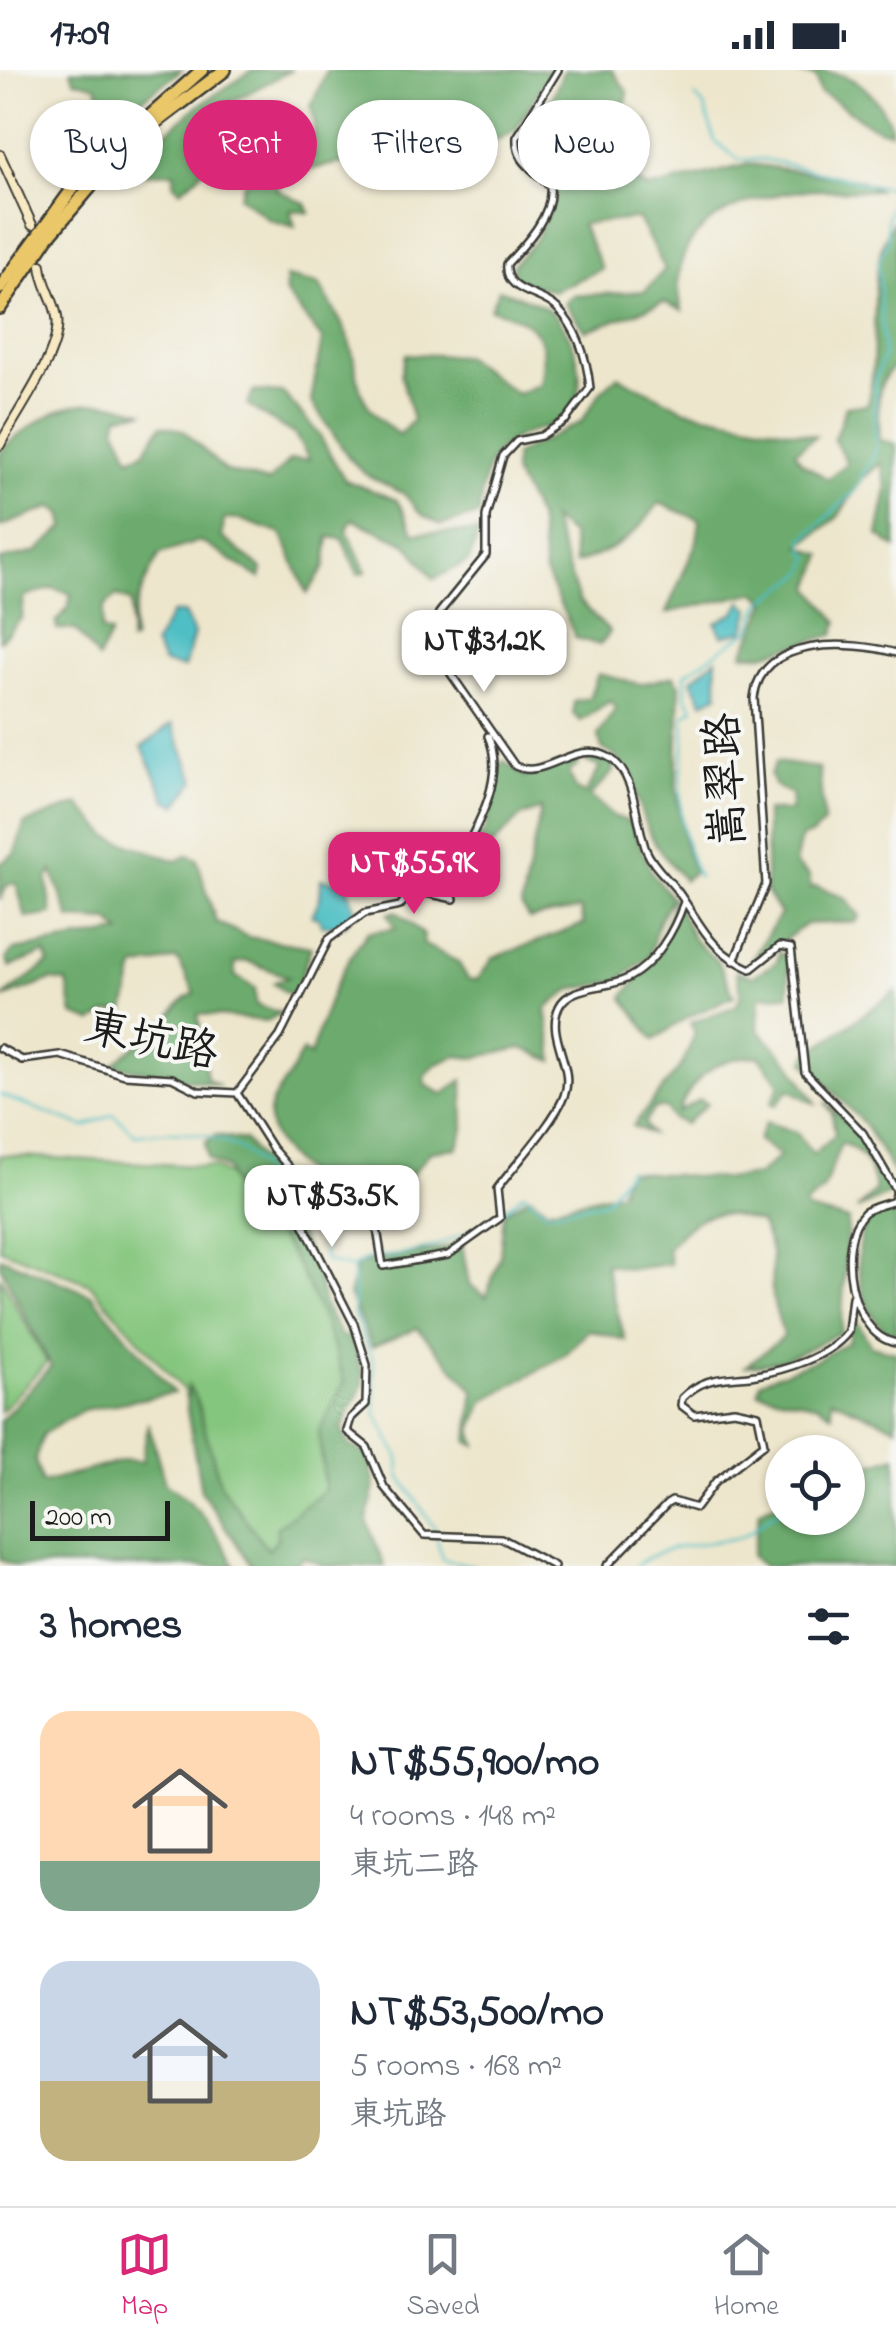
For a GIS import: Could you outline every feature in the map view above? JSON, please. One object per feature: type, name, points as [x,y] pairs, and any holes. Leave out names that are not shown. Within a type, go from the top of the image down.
[{"type":"highway","points":[[0,288],[82,176],[202,70]]},
{"type":"highway","points":[[0,308],[48,237],[126,145],[225,70]]},
{"type":"street","points":[[558,70],[517,137],[516,146],[520,160],[550,187],[550,200],[530,242],[507,264],[507,274],[514,285],[552,304],[565,318],[582,345],[590,388],[566,420],[541,436],[511,445],[502,456],[486,516],[486,555],[438,614],[433,628],[440,660],[510,762],[525,771],[578,752],[613,760],[627,785],[652,861],[703,934],[734,961],[751,969],[780,946],[790,948],[805,1072],[863,1133],[896,1197],[872,1208],[856,1226],[848,1332],[828,1350],[756,1375],[713,1378],[682,1398],[684,1410],[694,1415],[734,1410],[758,1414],[764,1444],[716,1481],[696,1508],[667,1504],[607,1566]]},
{"type":"street","points":[[0,154],[32,225]]},
{"type":"street","points":[[0,444],[56,342],[56,314],[40,264]]},
{"type":"street","name":"嵩翠路","points":[[734,961],[766,884],[754,698],[760,676],[774,663],[807,648],[852,644],[896,654]]},
{"type":"street","points":[[237,1093],[280,1036],[328,939],[365,913],[400,906],[412,890],[454,899],[449,879],[478,832],[494,768],[495,756],[484,728]]},
{"type":"street","points":[[554,1566],[501,1538],[424,1535],[384,1487],[372,1454],[347,1431],[351,1418],[366,1404],[370,1374],[354,1324],[344,1312],[295,1208],[298,1178],[377,1228],[383,1266],[448,1255],[461,1246],[500,1218],[497,1190],[564,1096],[567,1066],[557,1042],[557,1009],[570,993],[630,978],[674,933],[684,902]]},
{"type":"street","name":"東坑路","points":[[0,1048],[22,1060],[60,1055],[125,1075],[172,1078],[198,1092],[237,1093],[272,1148],[298,1178]]},
{"type":"street","points":[[852,1297],[874,1336],[896,1344]]},
{"type":"green space","points":[[71,70],[182,70],[141,100],[101,100],[97,86],[74,80]]},
{"type":"green space","points":[[253,70],[292,70],[235,100],[207,100]]},
{"type":"green space","points":[[327,70],[551,70],[533,100],[518,100],[518,126],[498,140],[498,100],[337,100],[337,164],[317,168],[317,100],[314,100]]},
{"type":"green space","points":[[564,70],[612,70],[628,93],[626,100],[551,100]]},
{"type":"green space","points":[[783,70],[828,72],[853,80],[874,97],[888,118],[890,132],[871,126],[820,93],[816,77]]},
{"type":"green space","points":[[183,118],[180,190],[173,183],[175,172],[163,173],[163,135]]},
{"type":"green space","points":[[750,164],[862,180],[878,190],[800,191],[774,195],[727,211],[693,239],[683,258],[679,282],[682,310],[664,302],[586,331],[565,304],[572,296],[645,291],[665,269],[638,219],[581,224],[602,269],[554,291],[513,279],[513,264],[534,242],[556,197],[553,190],[650,190]]},
{"type":"green space","points":[[242,190],[278,190],[306,204],[310,213],[290,210],[295,227],[270,220],[239,196]]},
{"type":"green space","points":[[896,219],[896,365],[883,380],[878,409],[880,440],[896,444],[896,548],[878,535],[887,489],[881,463],[862,479],[838,517],[800,546],[823,555],[811,588],[838,622],[834,635],[763,654],[743,654],[767,602],[757,592],[666,613],[697,541],[700,520],[659,503],[623,541],[575,564],[571,535],[551,519],[579,601],[610,632],[600,645],[576,638],[545,573],[538,518],[513,472],[515,455],[581,422],[601,391],[618,376],[686,410],[816,436],[795,452],[801,462],[828,479],[847,463],[834,440],[846,406],[867,405],[874,358],[879,257]]},
{"type":"green space","points":[[285,277],[319,284],[346,333],[364,399],[382,422],[399,435],[413,420],[401,375],[406,354],[464,356],[517,394],[540,384],[541,342],[529,325],[490,309],[499,289],[544,306],[566,331],[580,375],[575,403],[559,420],[519,436],[494,456],[487,470],[479,515],[441,525],[421,514],[404,494],[365,474],[349,458],[311,401],[322,339],[286,294]]},
{"type":"green space","points":[[254,391],[283,393],[318,433],[345,480],[397,500],[414,533],[479,532],[469,561],[434,579],[407,544],[352,519],[347,530],[366,572],[358,574],[342,539],[329,537],[325,567],[307,594],[282,534],[242,520],[224,519],[222,537],[262,569],[260,578],[200,541],[160,554],[136,609],[134,640],[130,642],[131,602],[116,596],[104,607],[101,630],[111,634],[98,659],[76,630],[57,629],[56,622],[68,608],[71,594],[53,588],[24,597],[22,618],[0,641],[0,560],[36,552],[65,527],[62,513],[52,507],[0,527],[0,454],[5,446],[55,413],[87,403],[104,403],[145,412],[119,415],[116,427],[130,458],[144,452],[161,426],[183,430],[224,470],[268,482],[290,460],[309,459],[295,435],[247,405]]},
{"type":"green space","points":[[598,674],[640,684],[674,676],[680,685],[676,785],[685,848],[694,872],[684,880],[651,835],[621,762],[602,749],[598,735],[616,708],[610,701],[581,721],[573,714],[574,701],[589,698]]},
{"type":"green space","points":[[586,755],[612,763],[614,771],[590,796],[613,816],[630,822],[653,875],[672,898],[659,920],[649,957],[618,981],[570,990],[546,1009],[554,1061],[522,1048],[473,1058],[456,1056],[435,1065],[425,1076],[426,1085],[443,1094],[463,1080],[464,1130],[457,1148],[431,1151],[406,1181],[410,1205],[373,1222],[323,1187],[288,1156],[275,1139],[269,1122],[271,1105],[303,1051],[310,1056],[333,991],[357,946],[368,932],[396,928],[388,914],[396,911],[424,935],[423,944],[458,962],[468,979],[477,980],[493,958],[584,924],[580,909],[529,919],[521,906],[541,809],[520,817],[481,857],[470,852],[486,829],[499,765],[504,761],[525,777],[577,758],[579,764],[569,772],[576,790],[585,794],[600,767],[585,761]]},
{"type":"green space","points":[[776,762],[819,768],[824,823],[812,835],[801,838],[795,864],[809,876],[811,888],[816,886],[845,898],[860,916],[856,922],[806,924],[755,962],[753,958],[780,914],[766,892],[766,811],[790,811],[792,795],[774,785],[770,774]]},
{"type":"green space","points":[[79,804],[109,837],[177,861],[188,855],[197,859],[216,922],[248,937],[311,947],[294,998],[273,983],[288,977],[247,961],[235,963],[235,976],[255,988],[256,1005],[281,1013],[267,1021],[198,1014],[207,1079],[220,1086],[113,1065],[155,1034],[179,1004],[195,993],[177,959],[135,968],[125,1011],[108,1013],[93,1022],[73,1015],[67,982],[52,980],[0,999],[49,963],[45,953],[10,967],[6,959],[14,950],[121,932],[109,921],[70,919],[52,871],[47,879],[52,914],[26,918],[16,883],[7,885],[0,900],[0,864],[15,853],[24,824]]},
{"type":"green space","points":[[675,899],[693,939],[719,963],[734,996],[686,1018],[654,1040],[623,997],[653,960]]},
{"type":"green space","points":[[779,952],[788,959],[789,995],[760,996],[758,1029],[791,1064],[817,1105],[789,1089],[776,1105],[771,1103],[780,1084],[759,1056],[744,1057],[720,1064],[700,1078],[678,1112],[700,1099],[707,1104],[685,1124],[672,1118],[666,1108],[654,1108],[644,1123],[651,1134],[633,1126],[683,1063],[695,1033],[690,1023],[736,1006],[741,995],[736,971],[753,976],[777,962]]},
{"type":"green space","points":[[896,991],[896,1177],[865,1125],[805,1062],[808,1054]]},
{"type":"green space","points":[[825,1102],[857,1132],[891,1193],[857,1209],[876,1190],[865,1161],[856,1150],[841,1143],[823,1191],[805,1205],[807,1210],[848,1220],[841,1332],[784,1359],[746,1366],[783,1337],[772,1297],[771,1251],[760,1223],[719,1214],[698,1220],[678,1237],[667,1249],[670,1264],[631,1269],[605,1264],[625,1340],[589,1330],[565,1355],[484,1401],[472,1430],[477,1446],[468,1442],[474,1390],[417,1328],[372,1347],[349,1295],[357,1264],[462,1245],[469,1284],[486,1297],[500,1257],[504,1213],[530,1196],[547,1209],[619,1192],[627,1171],[725,1179],[758,1175],[780,1156],[758,1140],[766,1122],[796,1132],[813,1154],[835,1135],[832,1113]]},
{"type":"green space","points":[[216,1135],[244,1140],[271,1172],[317,1273],[324,1305],[341,1337],[349,1337],[357,1356],[362,1387],[342,1430],[349,1445],[368,1455],[375,1486],[367,1522],[385,1566],[324,1566],[303,1557],[294,1566],[252,1566],[201,1491],[187,1410],[188,1386],[196,1398],[221,1486],[268,1550],[277,1539],[277,1527],[325,1490],[319,1432],[344,1382],[320,1313],[294,1260],[277,1235],[239,1198],[227,1169],[208,1160],[205,1143]]},
{"type":"green space","points":[[0,1155],[213,1167],[267,1197],[353,1375],[331,1432],[336,1489],[280,1561],[208,1482],[184,1391],[90,1284],[0,1249]]},
{"type":"green space","points":[[892,1209],[896,1218],[896,1334],[873,1316],[860,1282],[858,1264],[863,1230],[870,1219]]},
{"type":"green space","points":[[0,1257],[92,1295],[174,1393],[83,1410],[43,1434],[35,1460],[42,1483],[126,1460],[142,1462],[148,1423],[165,1483],[206,1519],[235,1566],[17,1566],[0,1560],[0,1421],[51,1366],[0,1266]]},
{"type":"green space","points":[[0,1276],[47,1362],[0,1412]]},
{"type":"green space","points":[[854,1316],[871,1346],[896,1352],[896,1427],[831,1399],[832,1414],[818,1405],[758,1392],[761,1381],[816,1360],[848,1342]]},
{"type":"green space","points":[[896,1456],[896,1566],[763,1566],[752,1556],[760,1510],[765,1508],[765,1535],[865,1535],[865,1466]]},
{"type":"water","points":[[742,602],[751,609],[744,631],[722,636],[716,623],[735,612]]},
{"type":"water","points":[[172,613],[184,613],[194,634],[184,668],[163,663],[154,644]]},
{"type":"water","points":[[716,659],[718,695],[703,702],[691,680]]},
{"type":"water","points":[[172,724],[195,780],[177,805],[167,801],[142,747]]},
{"type":"water","points":[[321,879],[346,883],[355,909],[344,926],[321,925],[319,918],[312,916],[320,898]]},
{"type":"waterway","points":[[695,96],[705,108],[715,141],[739,160],[764,159],[892,189]]},
{"type":"waterway","points":[[698,877],[686,843],[681,806],[683,717],[694,708],[686,697],[685,674],[751,629],[760,604],[805,572],[811,556],[805,553],[803,540],[855,491],[875,451],[875,380],[884,355],[878,263],[887,243],[887,219],[896,186]]},
{"type":"waterway","points":[[0,1095],[85,1127],[113,1114],[136,1135],[172,1132],[208,1136],[240,1149],[254,1160],[276,1196],[321,1229],[325,1261],[353,1268],[354,1314],[373,1360],[376,1413],[399,1458],[400,1476],[435,1529],[442,1559],[474,1566]]},
{"type":"waterway","points":[[353,1268],[372,1258],[405,1254],[453,1239],[483,1224],[524,1193],[547,1212],[604,1202],[629,1169]]},
{"type":"waterway","points":[[636,1566],[670,1549],[742,1536],[765,1520]]}]
